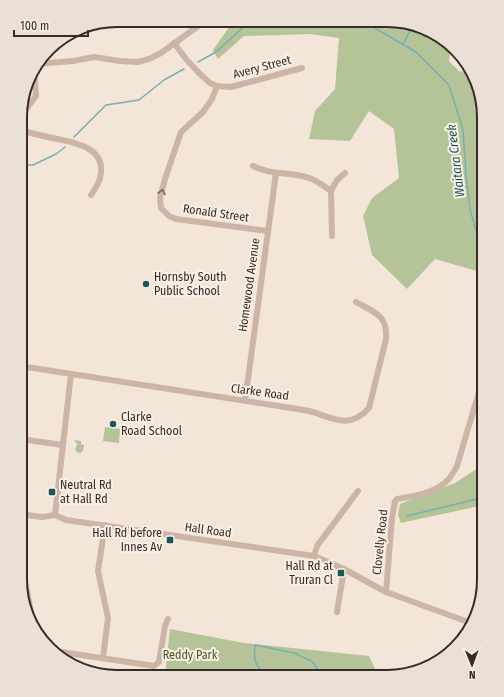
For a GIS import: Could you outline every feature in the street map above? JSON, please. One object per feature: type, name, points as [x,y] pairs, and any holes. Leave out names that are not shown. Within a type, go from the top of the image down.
[{"type":"street","points":[[45,63],[73,61],[94,57],[138,62],[149,59],[197,27]]},
{"type":"street","points":[[174,43],[201,75],[210,83],[217,86]]},
{"type":"street","name":"Avery Street","points":[[217,86],[231,87],[302,68]]},
{"type":"street","points":[[28,107],[36,96],[35,81]]},
{"type":"street","name":"Ronald Street","points":[[217,86],[212,99],[203,112],[180,132],[160,197],[161,208],[169,216],[176,219],[268,231]]},
{"type":"street","points":[[27,131],[80,144],[93,152],[98,159],[101,169],[100,179],[91,195]]},
{"type":"street","points":[[253,166],[260,170],[305,176],[314,179],[331,191]]},
{"type":"street","name":"Homewood Avenue","points":[[245,401],[276,173]]},
{"type":"street","points":[[332,236],[331,191],[337,180],[345,173]]},
{"type":"street","name":"Clarke Road","points":[[27,367],[298,409],[342,421],[350,421],[363,415],[369,408],[372,401],[386,339],[384,320],[377,314],[356,302]]},
{"type":"street","points":[[54,515],[71,374]]},
{"type":"street","name":"Clovelly Road","points":[[467,622],[386,592],[392,518],[395,501],[397,499],[426,493],[444,484],[450,478],[457,466],[477,399]]},
{"type":"street","points":[[27,440],[63,445]]},
{"type":"street","points":[[314,556],[317,546],[358,491]]},
{"type":"street","name":"Hall Road","points":[[27,515],[42,517],[54,515],[66,520],[314,556],[344,569],[386,592]]},
{"type":"street","points":[[103,658],[108,618],[98,571],[105,525]]},
{"type":"street","points":[[337,612],[344,569]]},
{"type":"street","points":[[63,652],[154,666],[159,662],[165,626],[168,619]]},
{"type":"green space","points":[[229,27],[399,28],[427,36],[446,49],[450,53],[449,61],[459,71],[465,72],[468,77],[476,105],[477,271],[435,259],[407,289],[372,255],[363,216],[372,198],[399,178],[394,129],[369,111],[350,141],[309,139],[315,111],[335,89],[339,38],[310,34],[244,36],[218,59],[213,50]]},
{"type":"green space","points":[[105,427],[120,429],[119,443],[103,441]]},
{"type":"green space","points":[[74,440],[81,441],[81,444],[84,445],[83,451],[80,453],[75,450],[77,444]]},
{"type":"green space","points":[[477,469],[477,507],[401,523],[398,515],[400,504],[455,483]]},
{"type":"green space","name":"Reddy Park","points":[[170,629],[244,643],[369,656],[376,670],[166,670]]},
{"type":"waterway","name":"Waitara Creek","points":[[198,62],[216,52],[244,27]]},
{"type":"waterway","name":"Waitara Creek","points":[[373,27],[416,52],[449,85],[463,130],[470,209],[477,233]]},
{"type":"waterway","points":[[403,44],[410,30]]},
{"type":"waterway","name":"Waitara Creek","points":[[74,137],[106,105],[139,100],[164,80],[184,69]]},
{"type":"waterway","name":"Waitara Creek","points":[[27,165],[33,165],[56,154],[65,147]]},
{"type":"waterway","points":[[407,516],[477,499]]},
{"type":"waterway","points":[[261,670],[256,663],[255,645],[294,653],[313,662],[318,670]]},
{"type":"place","name":"Hornsby South Public School","points":[[146,284]]},
{"type":"place","name":"Clarke Road School","points":[[113,424]]},
{"type":"place","name":"Neutral Rd at Hall Rd","points":[[52,492]]},
{"type":"place","name":"Hall Rd before Innes Av","points":[[170,540]]},
{"type":"place","name":"Hall Rd at Truran Cl","points":[[341,573]]}]
